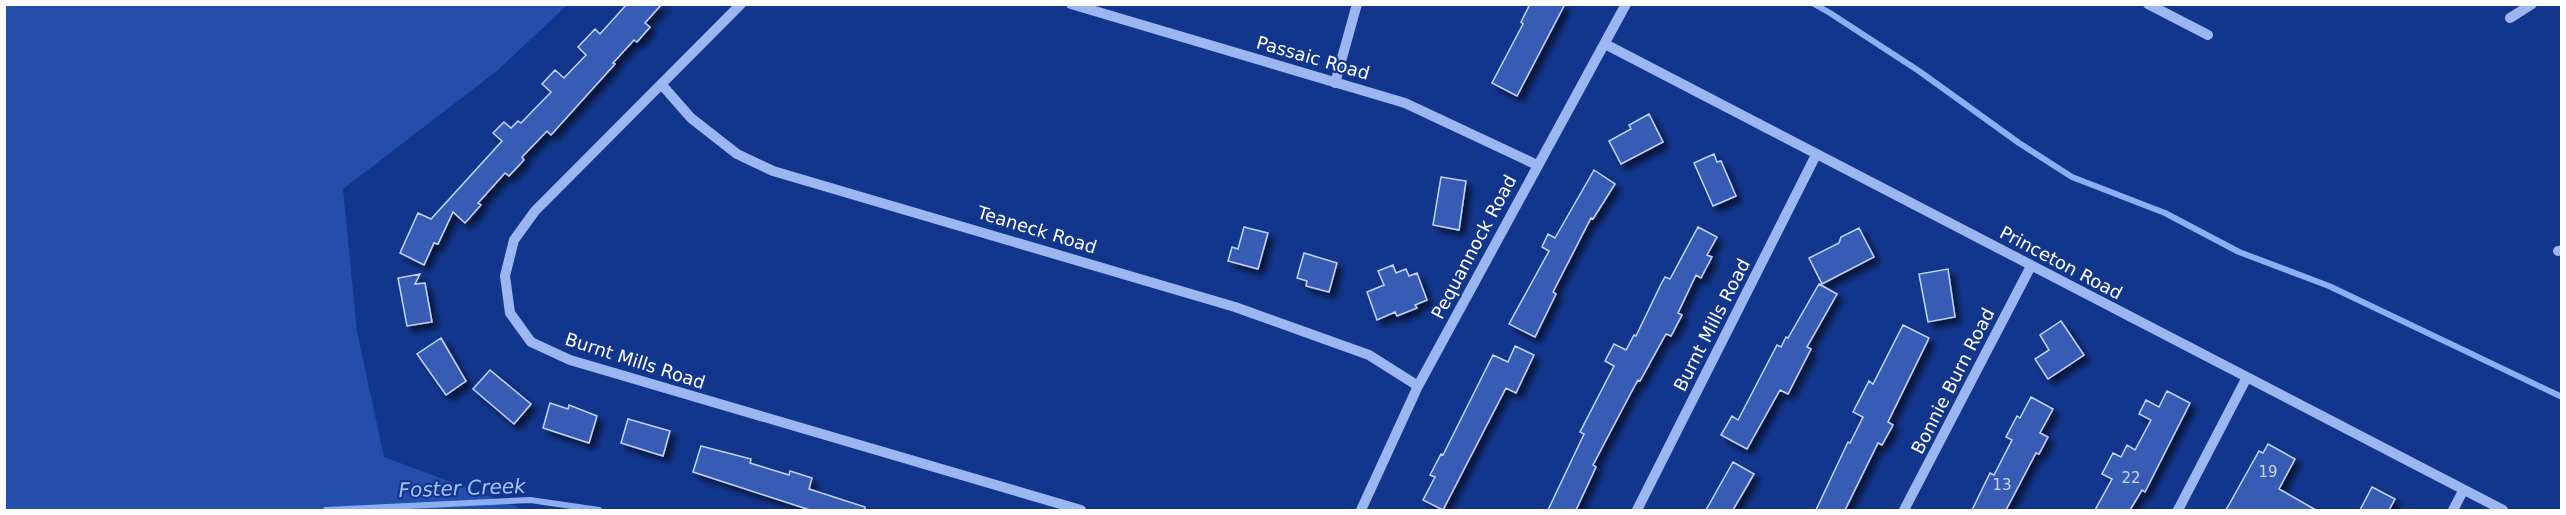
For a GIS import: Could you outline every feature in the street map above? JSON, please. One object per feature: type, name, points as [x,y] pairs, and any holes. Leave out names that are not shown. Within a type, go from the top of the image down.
[{"type":"street","name":"Burnt Mills Road","points":[[741,4],[535,211],[514,240],[505,276],[510,313],[531,342],[570,360],[949,474],[1081,510]]},
{"type":"street","name":"Passaic Road","points":[[1071,4],[1105,9],[1335,83],[1405,103],[1537,165]]},
{"type":"street","points":[[1335,83],[1357,4]]},
{"type":"street","name":"Pequannock Road","points":[[1361,510],[1418,386],[1626,4]]},
{"type":"street","points":[[2148,4],[2163,8],[2208,35]]},
{"type":"street","points":[[2510,18],[2532,4]]},
{"type":"street","name":"Princeton Road","points":[[1605,44],[2246,379],[2503,510]]},
{"type":"street","name":"Teaneck Road","points":[[662,85],[691,118],[737,154],[773,171],[1235,307],[1369,355],[1418,386]]},
{"type":"street","name":"Burnt Mills Road","points":[[1637,510],[1815,155]]},
{"type":"street","name":"Bonnie Burn Road","points":[[1904,510],[2031,266]]},
{"type":"street","points":[[2178,510],[2246,379]]},
{"type":"street","points":[[2453,510],[2463,491]]},
{"type":"shaded area","points":[[4,5],[567,5],[498,70],[343,189],[357,332],[384,457],[525,510],[5,510]]},
{"type":"building","points":[[627,4],[662,4],[645,23],[650,27],[637,42],[634,40],[551,135],[547,131],[522,157],[524,160],[509,176],[505,173],[478,203],[481,205],[465,223],[453,212],[438,244],[434,243],[424,265],[400,253],[418,213],[431,219],[502,141],[493,133],[504,122],[511,128],[518,121],[521,123],[551,92],[542,84],[555,70],[564,78],[586,55],[578,47],[595,29],[600,34]]},
{"type":"building","points":[[1530,4],[1565,4],[1517,96],[1492,83],[1523,24],[1521,22]]},
{"type":"building","points":[[1649,114],[1663,142],[1621,164],[1609,141],[1631,129],[1629,125]]},
{"type":"building","points":[[1714,154],[1717,162],[1721,161],[1736,196],[1713,206],[1694,163]]},
{"type":"building","points":[[1594,170],[1615,184],[1593,219],[1591,218],[1553,292],[1556,294],[1535,337],[1509,324],[1549,251],[1542,247],[1548,234],[1555,238]]},
{"type":"building","points":[[1441,177],[1466,181],[1459,230],[1433,225]]},
{"type":"building","points":[[1244,227],[1268,233],[1258,269],[1228,261],[1232,247],[1238,249]]},
{"type":"building","points":[[1698,227],[1717,237],[1707,255],[1712,257],[1701,278],[1696,275],[1678,313],[1682,315],[1671,336],[1666,334],[1640,381],[1638,380],[1633,389],[1593,465],[1596,467],[1576,510],[1548,510],[1584,434],[1580,432],[1614,366],[1605,361],[1614,344],[1626,350],[1634,335],[1636,336],[1665,277],[1670,279]]},
{"type":"building","points":[[1859,228],[1874,257],[1822,284],[1809,258],[1839,243],[1841,237]]},
{"type":"building","points":[[1304,253],[1337,263],[1329,292],[1306,286],[1307,281],[1297,278]]},
{"type":"building","points":[[1393,265],[1396,273],[1406,269],[1409,276],[1417,273],[1427,300],[1415,305],[1417,308],[1397,316],[1395,312],[1377,320],[1367,292],[1384,285],[1378,271]]},
{"type":"building","points":[[1948,269],[1955,317],[1928,322],[1919,274]]},
{"type":"building","points":[[420,274],[415,284],[425,283],[432,322],[407,326],[398,278]]},
{"type":"building","points":[[1819,284],[1837,294],[1807,347],[1811,349],[1788,394],[1780,390],[1747,449],[1721,435],[1732,416],[1738,420],[1777,345],[1781,347],[1786,337],[1788,338]]},
{"type":"building","points":[[2061,321],[2084,355],[2048,379],[2035,359],[2049,350],[2040,335]]},
{"type":"building","points":[[1903,325],[1929,338],[1888,422],[1893,425],[1882,445],[1878,443],[1845,510],[1816,510],[1848,442],[1850,443],[1863,417],[1853,412],[1869,381],[1873,384]]},
{"type":"building","points":[[441,338],[466,381],[446,395],[417,354]]},
{"type":"building","points":[[1515,346],[1534,355],[1516,393],[1506,388],[1443,510],[1423,500],[1435,477],[1430,475],[1441,454],[1443,455],[1493,355],[1508,362]]},
{"type":"building","points":[[490,370],[531,404],[514,424],[473,389]]},
{"type":"building","points":[[2167,391],[2190,403],[2145,492],[2142,490],[2130,510],[2095,510],[2112,479],[2102,474],[2113,453],[2121,457],[2127,445],[2135,450],[2151,420],[2139,414],[2146,400],[2159,407]]},
{"type":"building","points":[[2031,397],[2053,409],[2040,433],[2048,437],[2039,454],[2036,453],[2006,510],[1972,510],[1990,473],[1994,475],[2012,440],[2006,437],[2017,416],[2020,418]]},
{"type":"building","points":[[550,403],[568,409],[569,405],[597,416],[589,443],[543,428]]},
{"type":"building","points":[[628,419],[670,431],[663,456],[621,443]]},
{"type":"building","points":[[2268,444],[2295,459],[2279,489],[2316,510],[2226,510],[2259,451],[2263,453]]},
{"type":"building","points":[[701,446],[751,459],[750,463],[789,475],[790,471],[812,478],[809,489],[865,507],[865,510],[810,510],[693,472]]},
{"type":"building","points":[[1733,462],[1754,474],[1733,510],[1706,510]]},
{"type":"building","points":[[2372,487],[2395,499],[2389,510],[2360,510]]},
{"type":"waterway","points":[[1814,4],[1919,71],[2019,143],[2072,177],[2165,213],[2239,252],[2329,286],[2562,397]]},
{"type":"waterway","name":"Foster Creek","points":[[326,510],[530,500],[599,510]]}]
